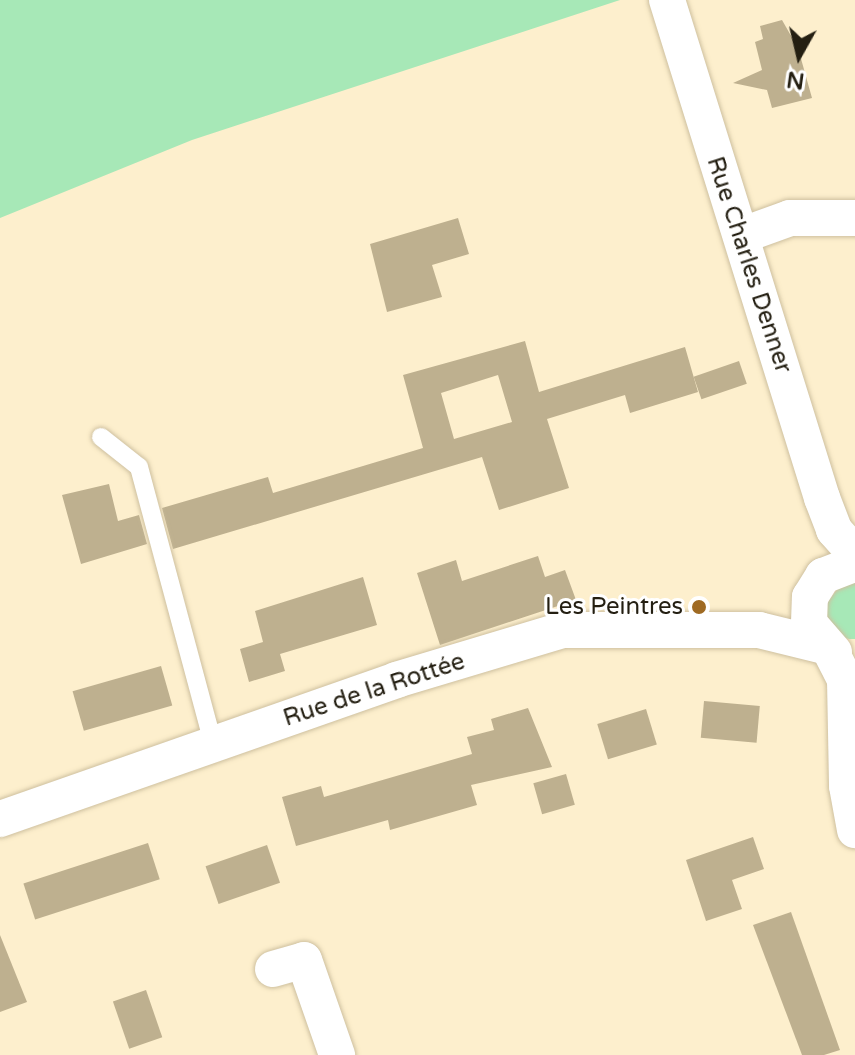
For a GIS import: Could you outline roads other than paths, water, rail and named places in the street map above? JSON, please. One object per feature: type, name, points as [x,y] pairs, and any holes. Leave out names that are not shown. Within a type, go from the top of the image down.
[{"type":"street","name":"Rue Charles Denner","points":[[667,0],[724,189],[743,235],[844,542],[829,579]]},
{"type":"street","points":[[743,235],[790,218],[855,218]]},
{"type":"street","points":[[759,630],[829,579]]},
{"type":"street","points":[[829,579],[809,623],[842,661],[847,786],[855,830]]},
{"type":"street","name":"Rue de la Rottée","points":[[0,819],[396,680],[563,630],[759,630],[842,661]]},
{"type":"street","points":[[273,969],[304,960],[337,1055]]},
{"type":"lane","points":[[101,437],[139,467],[213,744]]},
{"type":"place","name":"Les Peintres","points":[[699,607]]}]
